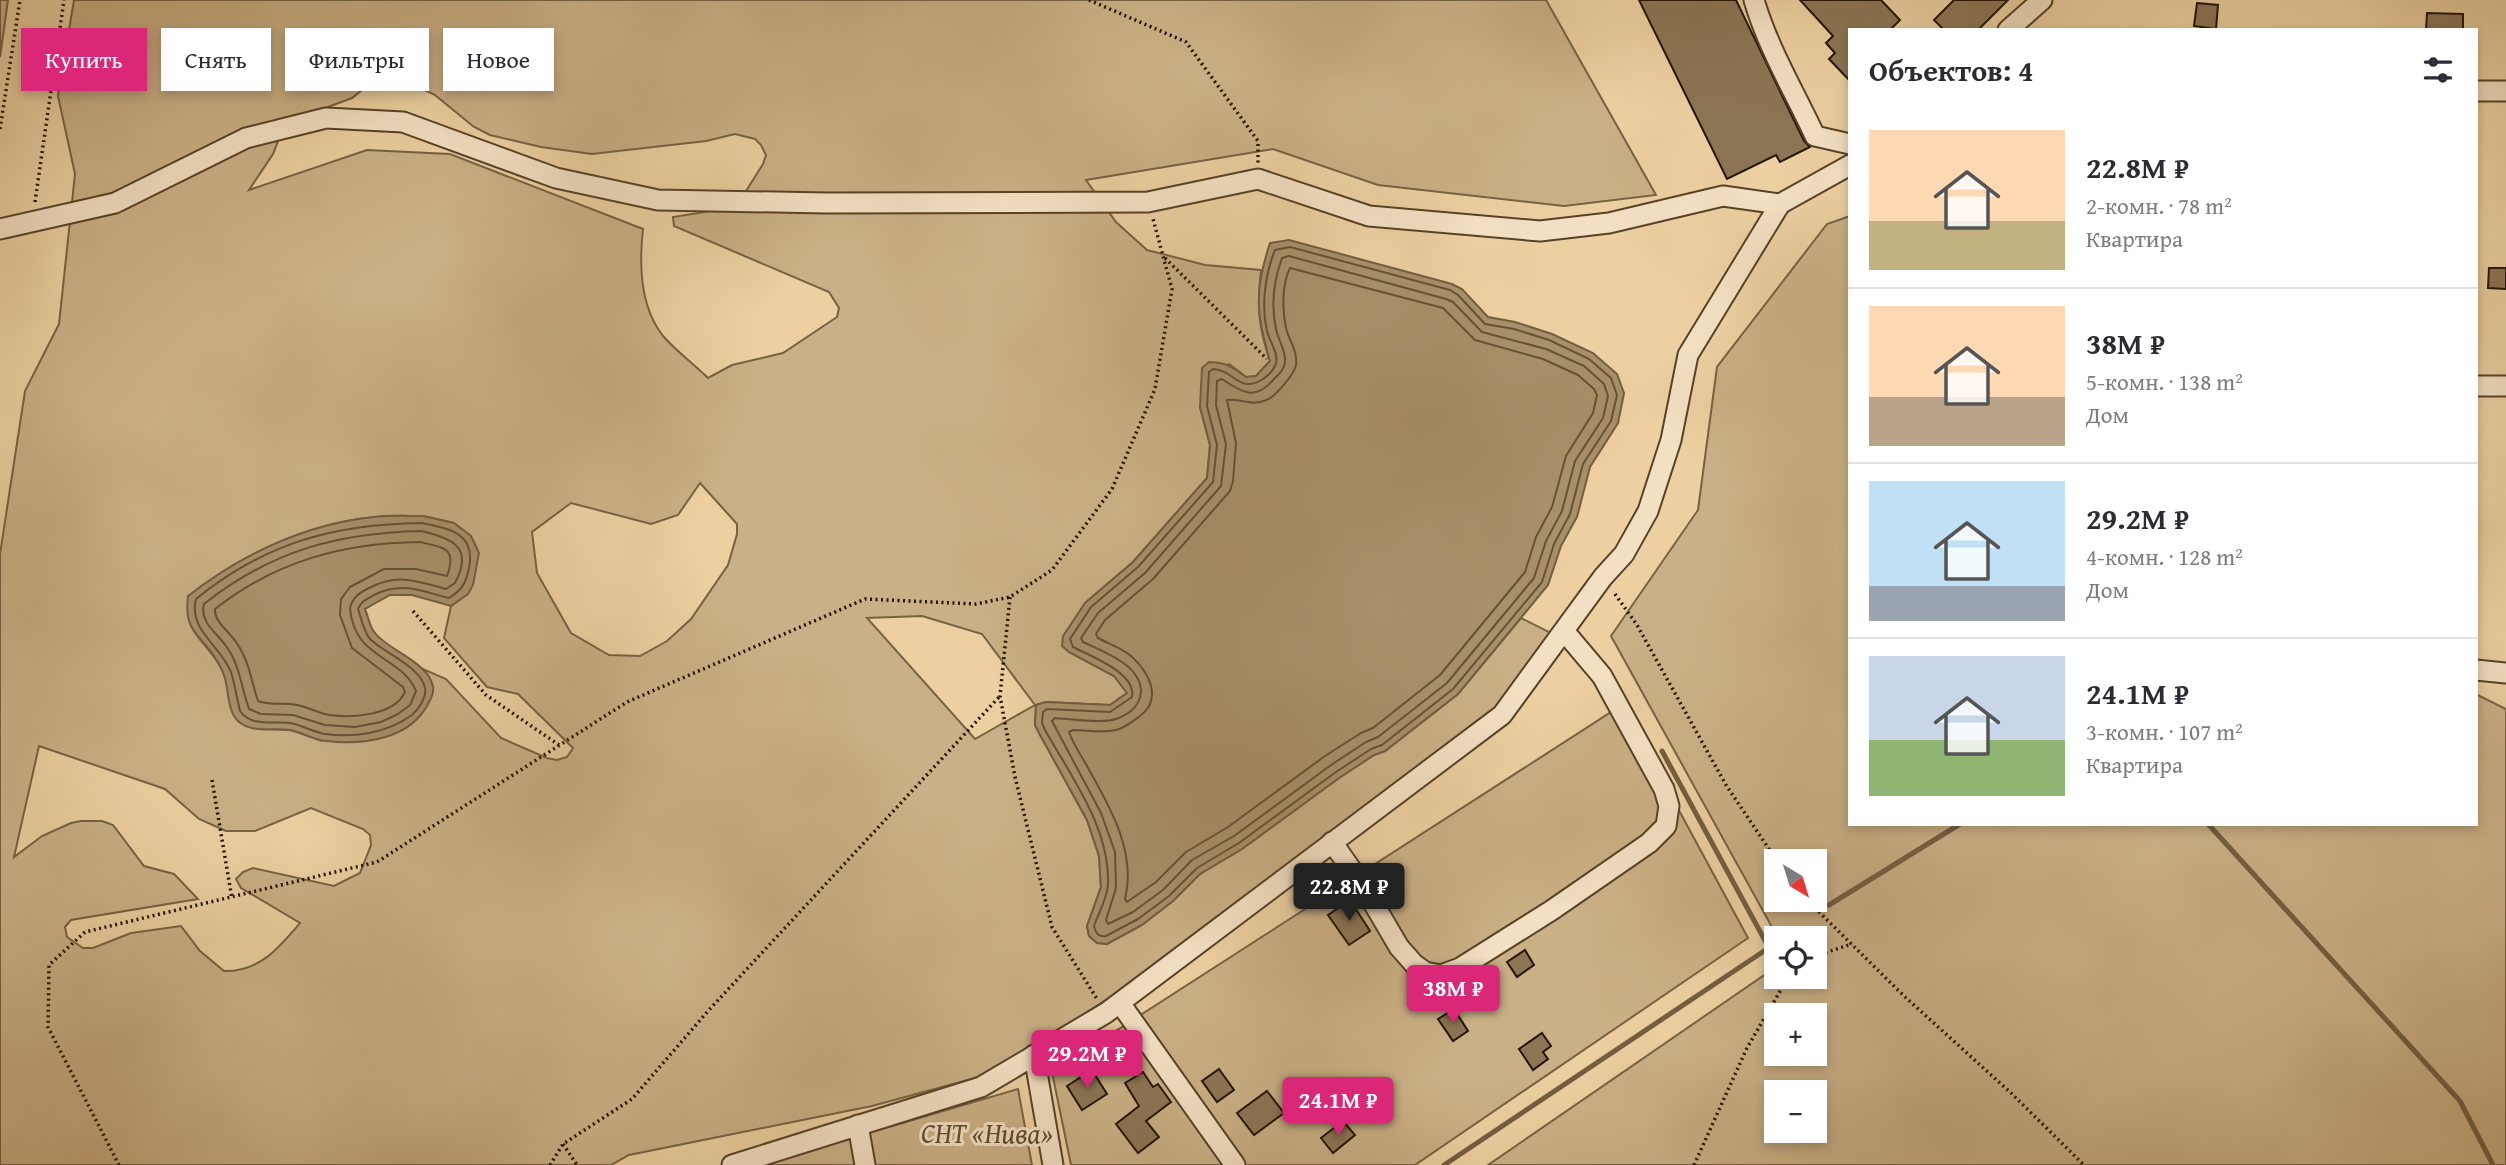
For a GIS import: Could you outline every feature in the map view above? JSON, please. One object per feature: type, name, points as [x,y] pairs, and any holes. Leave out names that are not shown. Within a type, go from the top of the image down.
[{"type":"street","points":[[1754,0],[1764,35],[1815,136],[1848,144]]},
{"type":"street","points":[[2010,28],[2042,0]]},
{"type":"street","points":[[2478,91],[2506,91]]},
{"type":"street","points":[[0,229],[115,203],[246,138],[326,118],[403,122],[556,178],[658,200],[827,203],[1148,202],[1258,179],[1369,216],[1540,231],[1609,223],[1723,196],[1780,204]]},
{"type":"street","points":[[732,1165],[981,1087],[1113,1008],[1502,715],[1603,577],[1624,554],[1648,510],[1671,440],[1688,355],[1780,204],[1848,166]]},
{"type":"street","points":[[2478,386],[2506,386]]},
{"type":"street","points":[[1332,842],[1365,889],[1399,947],[1425,972],[1441,975],[1460,968],[1552,910],[1648,843],[1666,826],[1669,806],[1664,789],[1602,676],[1564,631]]},
{"type":"street","points":[[2478,670],[2506,673]]},
{"type":"street","points":[[1113,1008],[1235,1165]]},
{"type":"street","points":[[1034,1055],[1053,1165]]},
{"type":"street","points":[[858,1125],[865,1165]]},
{"type":"path","points":[[0,129],[20,0]]},
{"type":"path","points":[[32,222],[64,0]]},
{"type":"path","points":[[1089,0],[1186,42],[1258,141],[1258,179]]},
{"type":"path","points":[[119,1165],[48,1027],[49,965],[85,932],[232,899],[377,862],[627,702],[865,599],[976,604],[1010,597],[1052,570],[1112,489],[1155,388],[1172,289],[1148,202]]},
{"type":"path","points":[[1163,256],[1266,359]]},
{"type":"path","points":[[1603,577],[1637,625],[1726,785],[1769,849]]},
{"type":"path","points":[[1010,597],[1000,696],[1015,777],[1052,926],[1113,1008]]},
{"type":"path","points":[[413,611],[486,695],[559,745]]},
{"type":"path","points":[[550,1165],[563,1144],[632,1099],[708,1011],[1000,696]]},
{"type":"path","points":[[212,780],[232,899]]},
{"type":"path","points":[[1819,912],[2084,1165]]},
{"type":"path","points":[[1827,952],[1852,944]]},
{"type":"path","points":[[1694,1165],[1747,1048],[1781,989]]},
{"type":"path","points":[[563,1144],[578,1165]]},
{"type":"green space","points":[[0,0],[8,0],[0,57]]},
{"type":"green space","points":[[74,0],[1546,0],[1656,195],[1564,206],[1378,185],[1273,149],[1086,180],[1116,222],[1147,250],[1205,265],[1261,270],[1260,316],[1270,361],[1256,376],[1246,377],[1229,364],[1200,407],[1210,445],[1207,478],[1133,562],[1085,603],[1069,652],[1114,676],[1127,693],[1110,705],[1046,702],[1036,705],[1035,725],[1087,820],[1099,856],[1101,887],[1087,926],[1089,936],[1097,943],[1107,944],[1142,925],[1173,901],[1200,874],[1242,849],[1339,778],[1374,755],[1385,751],[1458,694],[1521,618],[1563,639],[1483,728],[1120,991],[990,1074],[872,1106],[629,1155],[611,1165],[0,1165],[0,554],[25,391],[59,324],[75,174],[59,91],[147,91],[147,28],[69,28]],"holes":[[[285,28],[429,28],[427,91],[474,127],[490,135],[541,147],[592,154],[706,141],[735,134],[755,139],[766,155],[741,199],[723,209],[673,217],[674,226],[829,292],[839,308],[837,317],[783,353],[732,365],[708,378],[674,347],[655,325],[643,285],[643,229],[450,154],[367,150],[249,190],[273,154],[285,123],[352,98],[361,91],[285,91]],[[700,483],[737,524],[737,534],[728,565],[691,619],[667,641],[640,656],[609,655],[571,633],[537,573],[532,532],[571,503],[651,524],[678,515]],[[380,516],[423,516],[454,523],[467,594],[451,606],[444,638],[487,687],[518,694],[573,748],[567,757],[557,760],[547,758],[501,738],[446,679],[423,669],[433,687],[322,741],[291,730],[258,729],[234,715],[223,672],[193,630],[188,610],[189,596],[253,554],[300,534],[324,526]],[[922,616],[982,634],[1035,705],[975,739],[867,618]],[[39,746],[165,789],[199,819],[226,831],[255,831],[311,808],[363,829],[370,835],[371,845],[360,873],[334,886],[253,868],[243,872],[236,879],[241,888],[300,923],[276,949],[258,963],[224,971],[200,951],[181,926],[131,933],[93,948],[83,948],[67,937],[65,927],[71,920],[198,899],[174,874],[144,866],[113,825],[102,821],[71,823],[42,836],[14,857]]]},
{"type":"green space","points":[[1848,217],[1848,826],[2478,826],[2478,695],[2506,709],[2506,1165],[1488,1165],[1764,975],[1764,989],[1827,989],[1827,926],[1771,926],[1611,636],[1698,510],[1717,367],[1827,224]]},
{"type":"green space","points":[[1622,705],[1748,938],[1415,1165],[1071,1165],[1052,1072]]},
{"type":"green space","name":"СНТ «Нива»","points":[[1018,1089],[1032,1165],[760,1165]]},
{"type":"water","points":[[1289,240],[1452,284],[1462,289],[1488,317],[1552,334],[1593,353],[1617,374],[1624,393],[1618,423],[1590,467],[1577,517],[1561,546],[1548,585],[1458,694],[1385,751],[1374,755],[1339,778],[1242,849],[1200,874],[1173,901],[1142,925],[1107,944],[1097,943],[1089,936],[1087,926],[1101,887],[1099,856],[1087,820],[1035,725],[1036,705],[1046,702],[1110,705],[1127,693],[1114,676],[1062,646],[1063,636],[1085,603],[1133,562],[1207,478],[1210,445],[1200,407],[1202,368],[1209,362],[1220,363],[1246,377],[1256,376],[1270,361],[1260,316],[1261,275],[1270,243]]},
{"type":"water","points":[[380,516],[423,516],[454,523],[471,536],[479,553],[473,585],[468,594],[451,606],[412,595],[390,595],[365,609],[375,633],[389,646],[417,664],[430,678],[433,693],[421,715],[398,732],[355,742],[321,740],[290,730],[256,729],[238,721],[232,712],[221,668],[190,624],[188,596],[253,554],[300,534],[324,526]]},
{"type":"building","points":[[1639,0],[1736,0],[1804,141],[1810,147],[1780,162],[1776,155],[1727,179]]},
{"type":"building","points":[[1800,0],[1881,0],[1900,20],[1892,28],[1848,28],[1848,79],[1829,59],[1835,53],[1826,43],[1833,36]]},
{"type":"building","points":[[1954,0],[2008,0],[1980,28],[1942,28],[1934,20]]},
{"type":"building","points":[[2197,3],[2218,5],[2216,28],[2194,26]]},
{"type":"building","points":[[2427,13],[2463,14],[2463,28],[2426,28]]},
{"type":"building","points":[[2489,268],[2506,268],[2506,289],[2488,288]]},
{"type":"building","points":[[1350,900],[1370,931],[1349,945],[1328,915]]},
{"type":"building","points":[[1525,950],[1534,965],[1517,977],[1507,962]]},
{"type":"building","points":[[1454,1009],[1468,1031],[1453,1041],[1438,1019]]},
{"type":"building","points":[[1542,1033],[1551,1046],[1543,1052],[1548,1059],[1533,1070],[1519,1049]]},
{"type":"building","points":[[1219,1069],[1234,1090],[1217,1102],[1202,1081]]},
{"type":"building","points":[[1092,1070],[1107,1094],[1082,1110],[1067,1086]]},
{"type":"building","points":[[1143,1072],[1153,1087],[1158,1084],[1171,1102],[1146,1121],[1159,1137],[1138,1153],[1116,1124],[1139,1106],[1125,1083]]},
{"type":"building","points":[[1316,1080],[1327,1094],[1311,1107],[1300,1092]]},
{"type":"building","points":[[1267,1091],[1284,1113],[1254,1135],[1237,1113]]},
{"type":"building","points":[[1343,1121],[1355,1135],[1333,1153],[1321,1138]]},
{"type":"waterway","points":[[1662,751],[1764,939]]},
{"type":"waterway","points":[[1829,905],[1957,826]]},
{"type":"waterway","points":[[2210,826],[2460,1101],[2493,1165]]},
{"type":"waterway","points":[[1444,1165],[1764,951]]}]
